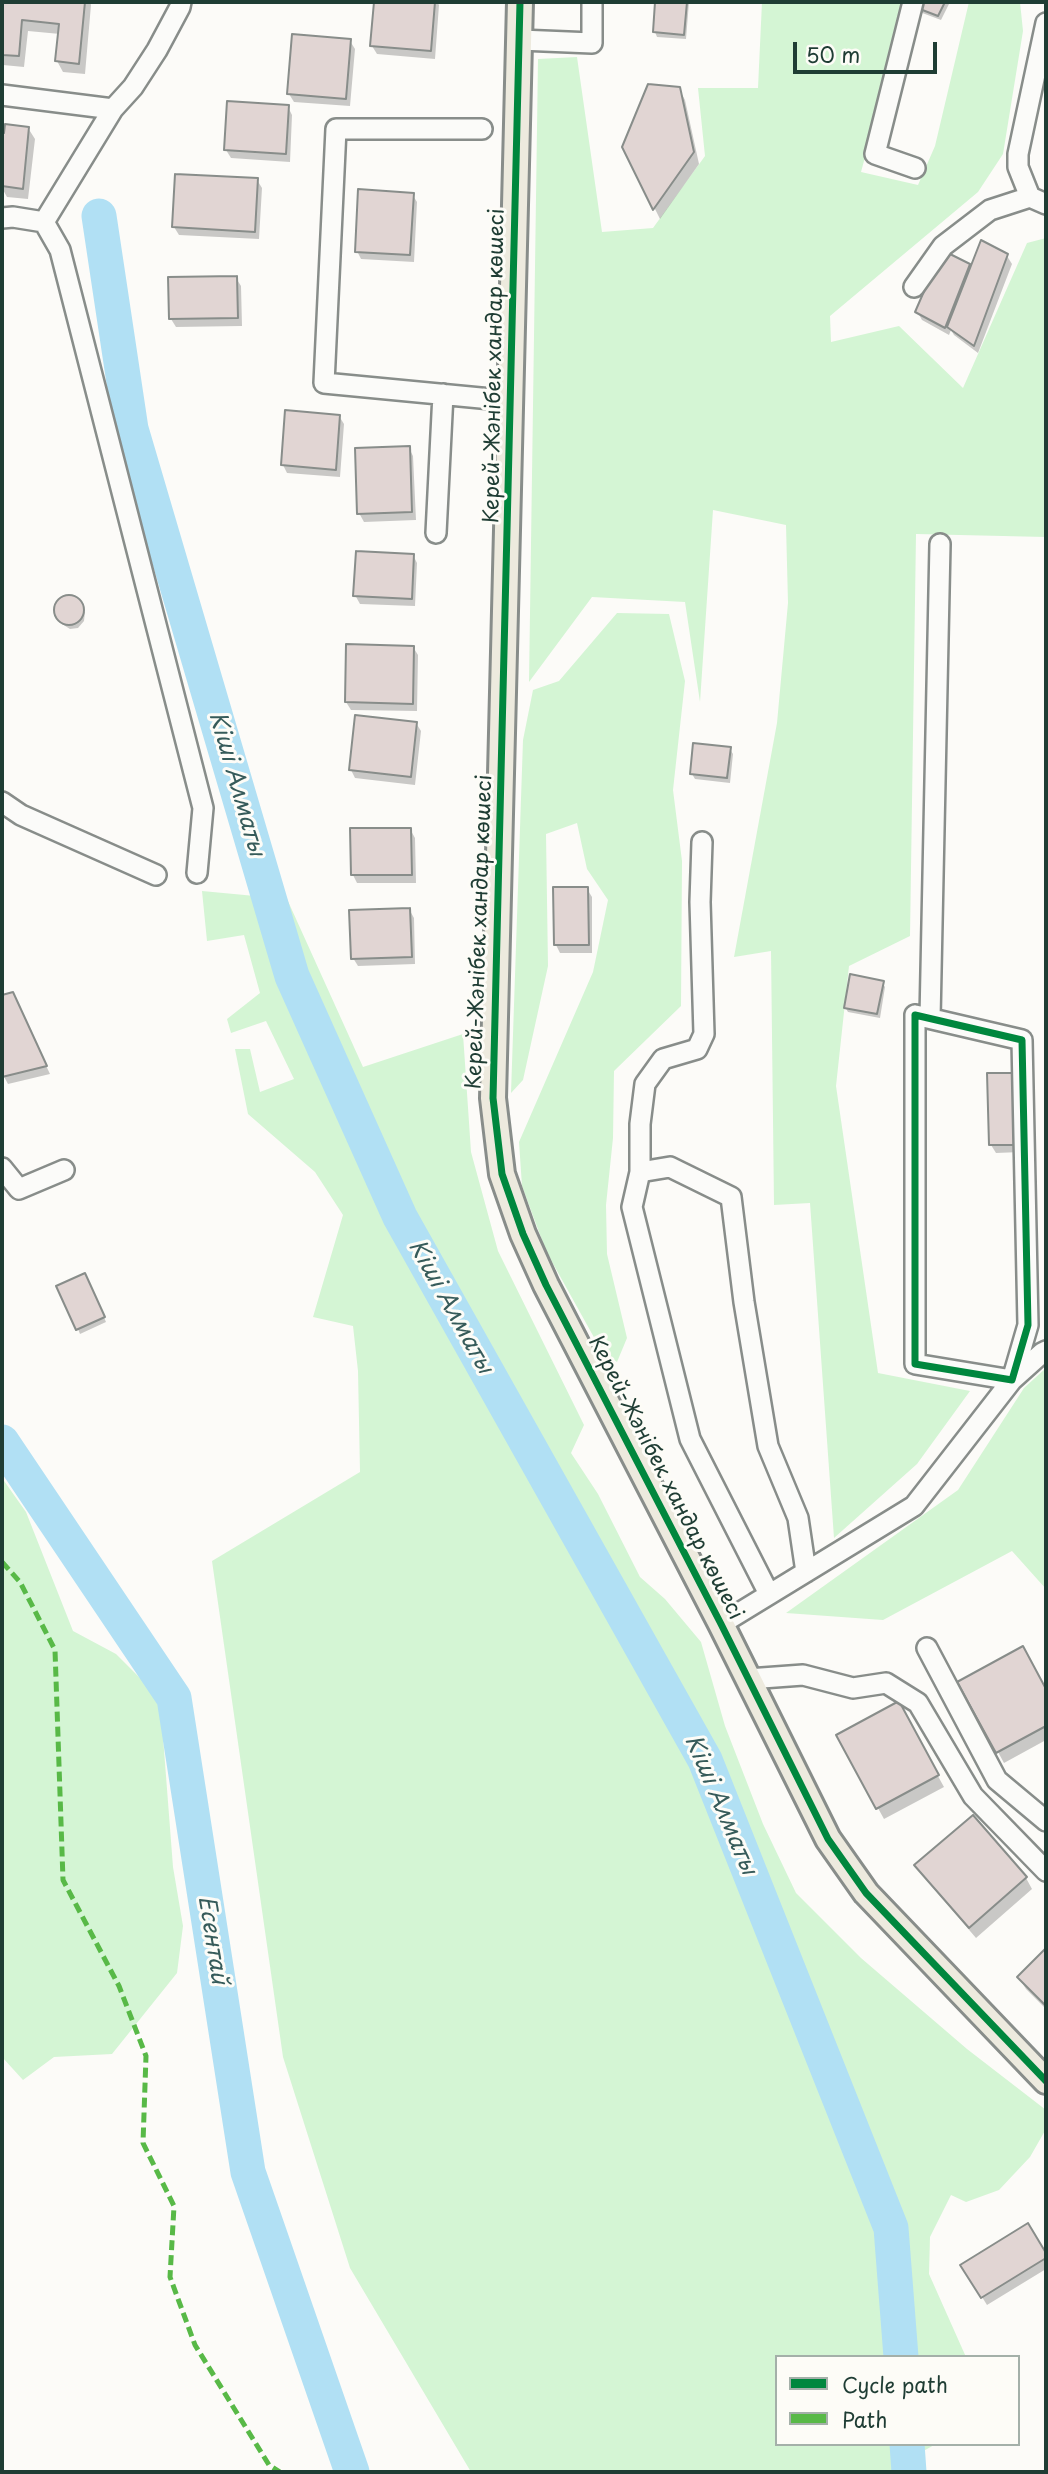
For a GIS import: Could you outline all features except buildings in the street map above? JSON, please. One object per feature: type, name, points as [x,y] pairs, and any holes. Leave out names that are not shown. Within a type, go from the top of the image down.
[{"type":"main road","name":"Керей-Жәнібек хандар көшесі","points":[[520,2],[493,1098],[502,1174],[523,1234],[546,1285],[721,1624],[828,1839],[866,1894],[1046,2081]]},
{"type":"street","points":[[44,222],[113,109],[133,87],[151,59],[181,2]]},
{"type":"street","points":[[520,40],[592,43],[592,2]]},
{"type":"street","points":[[913,2],[875,154],[915,168]]},
{"type":"street","points":[[914,286],[943,246],[990,211],[1038,200],[1018,167],[1018,154],[1035,69],[1045,38],[1046,23]]},
{"type":"street","points":[[2,95],[113,109]]},
{"type":"street","name":"Керей-Жәнібек хандар көшесі","points":[[482,129],[336,129],[324,383],[512,401]]},
{"type":"street","points":[[2,218],[44,222]]},
{"type":"street","points":[[44,222],[60,250],[203,808],[197,873]]},
{"type":"street","points":[[436,533],[443,394]]},
{"type":"street","points":[[930,1018],[940,544]]},
{"type":"street","points":[[2,802],[20,815],[156,875]]},
{"type":"street","points":[[702,842],[700,902],[704,1034],[697,1049],[663,1059],[645,1084],[640,1124],[640,1172],[632,1207],[690,1439],[769,1594]]},
{"type":"street","points":[[915,1015],[1022,1040],[1028,1325],[1012,1380],[915,1364],[915,1015]]},
{"type":"street","points":[[640,1172],[670,1167],[731,1197],[744,1302],[768,1446],[799,1518],[806,1572]]},
{"type":"street","points":[[2,1168],[19,1189],[64,1170]]},
{"type":"street","points":[[721,1624],[914,1506],[1012,1380],[1046,1351]]},
{"type":"street","points":[[927,1648],[998,1780],[1046,1821]]},
{"type":"street","points":[[748,1679],[803,1675],[853,1688],[886,1683],[918,1703],[973,1796],[1046,1871]]},
{"type":"green space","points":[[762,2],[907,2],[861,172],[918,185],[935,146],[969,2],[1020,2],[1023,31],[1003,154],[978,192],[830,316],[831,342],[899,326],[963,388],[1027,243],[1046,238],[1046,537],[916,534],[910,936],[849,966],[836,1086],[878,1373],[970,1391],[917,1464],[834,1538],[810,1203],[774,1205],[771,951],[734,957],[777,723],[788,603],[786,525],[713,510],[700,702],[685,602],[592,597],[529,682],[538,59],[577,57],[602,232],[653,228],[705,156],[698,88],[758,88]]},
{"type":"green space","points":[[617,613],[669,614],[685,681],[673,790],[682,861],[681,1006],[614,1071],[613,1138],[606,1205],[607,1254],[627,1338],[617,1362],[601,1350],[546,1251],[522,1186],[519,1142],[593,972],[608,900],[587,869],[577,823],[546,834],[548,966],[523,1080],[511,1093],[523,740],[533,690],[559,681]]},
{"type":"green space","points":[[202,891],[287,899],[363,1067],[463,1034],[471,1152],[498,1251],[584,1425],[571,1453],[598,1494],[640,1577],[665,1599],[701,1642],[725,1726],[763,1824],[796,1893],[861,1958],[967,2049],[1046,2110],[1046,2129],[1030,2157],[999,2190],[966,2202],[951,2195],[930,2237],[929,2274],[965,2355],[775,2355],[775,2446],[932,2446],[909,2459],[915,2472],[471,2472],[350,2268],[283,2057],[212,1561],[360,1472],[358,1371],[353,1326],[313,1317],[343,1215],[315,1172],[248,1114],[235,1049],[250,1049],[260,1092],[294,1079],[266,1021],[231,1033],[227,1019],[260,993],[244,935],[207,941]]},
{"type":"green space","points":[[1046,1368],[1046,1589],[1012,1551],[883,1620],[786,1613],[958,1490],[1024,1388]]},
{"type":"green space","points":[[2,1478],[26,1512],[73,1631],[116,1654],[160,1698],[173,1867],[183,1926],[177,1973],[112,2054],[54,2057],[23,2080],[2,2057]]},
{"type":"waterway","name":"Кіші Алматы","points":[[99,216],[131,429],[292,976],[400,1217],[705,1760],[891,2228],[901,2355]]},
{"type":"waterway","name":"Есентай","points":[[2,1442],[174,1698],[248,2172],[352,2472]]},
{"type":"waterway","name":"Кіші Алматы","points":[[907,2446],[909,2472]]},
{"type":"marked path","points":[[2,1562],[20,1582],[55,1650],[63,1880],[119,1986],[146,2056],[143,2143],[174,2206],[170,2277],[195,2345],[269,2465],[280,2472]]},
{"type":"cycle path","points":[[520,2],[493,1098],[502,1174],[523,1234],[546,1285],[721,1624],[828,1839],[866,1893],[1046,2081]]},
{"type":"cycle path","points":[[915,1015],[1022,1040],[1028,1325],[1012,1380],[915,1364],[915,1015]]}]
